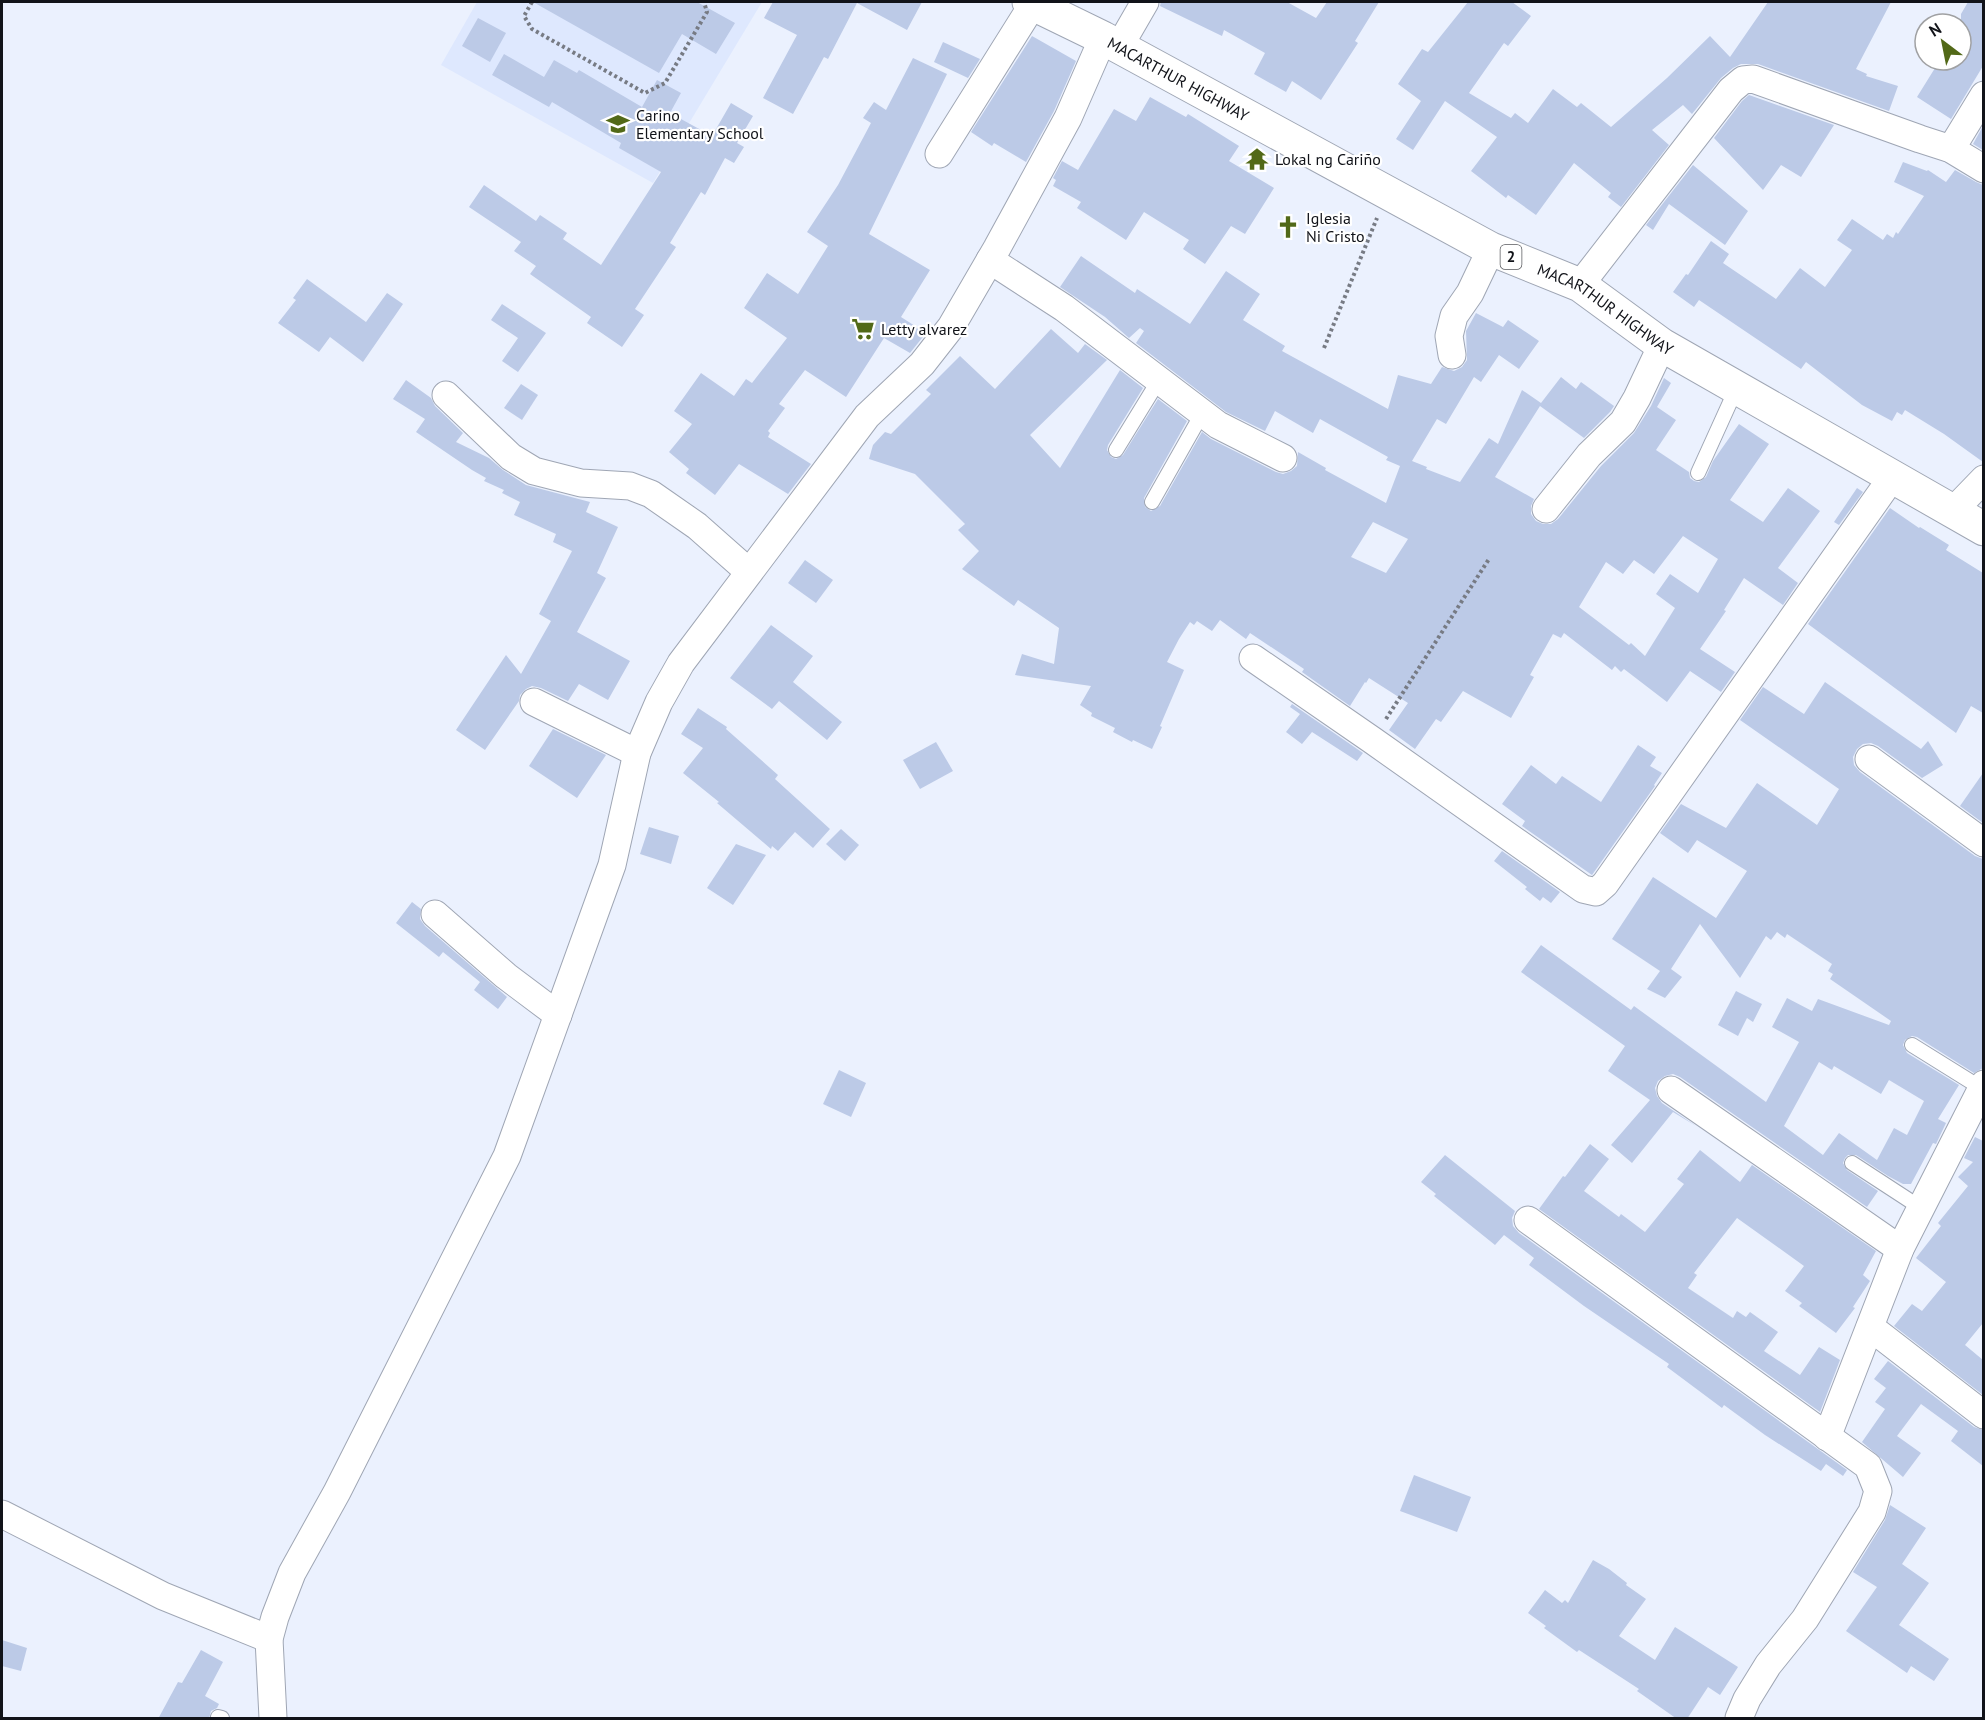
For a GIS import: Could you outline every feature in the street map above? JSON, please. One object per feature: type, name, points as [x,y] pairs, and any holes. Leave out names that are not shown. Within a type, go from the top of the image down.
[{"type":"highway","name":"MACARTHUR HIGHWAY","points":[[1031,3],[1111,43],[1491,249],[1580,285],[1662,345],[1983,529]]},
{"type":"street","points":[[273,1719],[269,1639],[274,1617],[292,1573],[337,1492],[507,1156],[612,865],[637,753],[659,702],[681,663],[867,416],[922,364],[951,327],[1111,43],[1144,2]]},
{"type":"street","points":[[939,154],[1031,3]]},
{"type":"street","points":[[1580,285],[1731,90],[1743,80],[1753,79],[1920,140],[1952,149],[1983,169]]},
{"type":"street","points":[[1952,149],[1983,95]]},
{"type":"street","points":[[1452,355],[1449,336],[1454,316],[1470,293],[1491,249]]},
{"type":"street","points":[[990,260],[1064,308],[1218,425],[1283,458]]},
{"type":"street","points":[[1546,509],[1589,454],[1623,422],[1662,345]]},
{"type":"street","points":[[446,395],[511,457],[534,471],[581,483],[630,486],[651,494],[697,526],[749,572]]},
{"type":"street","points":[[1252,658],[1583,889],[1596,892],[1605,884],[1893,476]]},
{"type":"street","points":[[1953,511],[1983,479]]},
{"type":"street","points":[[534,702],[637,753]]},
{"type":"street","points":[[1869,759],[1983,843]]},
{"type":"street","points":[[435,914],[506,976],[558,1015]]},
{"type":"street","points":[[1827,1437],[1900,1249],[1982,1086]]},
{"type":"street","points":[[1671,1090],[1900,1249]]},
{"type":"street","points":[[1528,1220],[1868,1466],[1878,1491],[1872,1512],[1805,1618],[1768,1665],[1747,1699],[1739,1719]]},
{"type":"street","points":[[1870,1327],[1983,1416]]},
{"type":"street","points":[[2,1514],[163,1596],[269,1639]]},
{"type":"lane","points":[[1116,450],[1159,380]]},
{"type":"lane","points":[[1698,473],[1737,387]]},
{"type":"lane","points":[[1152,502],[1203,412]]},
{"type":"lane","points":[[1912,1045],[1982,1086]]},
{"type":"lane","points":[[1852,1163],[1921,1208]]},
{"type":"path","points":[[532,2],[524,16],[532,28],[645,93],[665,83],[706,12],[704,2]]},
{"type":"path","points":[[1324,348],[1387,194]]},
{"type":"path","points":[[1372,740],[1489,559]]},
{"type":"shaded area","name":"Carino Elementary School","points":[[477,2],[762,2],[653,183],[441,65]]},
{"type":"building","points":[[533,2],[697,2],[735,23],[716,54],[682,34],[659,73]]},
{"type":"building","points":[[773,2],[922,2],[907,30],[857,3],[828,59],[824,57],[793,114],[763,98],[797,35],[764,18]]},
{"type":"building","points":[[1161,2],[1287,2],[1316,18],[1327,2],[1379,2],[1355,41],[1358,43],[1321,100],[1292,81],[1286,92],[1254,74],[1265,53],[1224,30],[1222,36],[1160,6]]},
{"type":"building","points":[[1468,2],[1512,2],[1531,16],[1508,46],[1504,43],[1469,93],[1511,118],[1515,113],[1528,123],[1553,89],[1577,107],[1581,103],[1611,127],[1667,78],[1710,36],[1730,57],[1768,2],[1891,2],[1856,69],[1867,74],[1866,76],[1898,86],[1889,111],[1758,64],[1741,64],[1721,78],[1692,114],[1683,105],[1652,130],[1669,145],[1621,207],[1608,197],[1611,193],[1574,163],[1536,215],[1508,195],[1506,198],[1471,171],[1497,137],[1445,101],[1413,150],[1396,139],[1421,101],[1398,84],[1422,49],[1428,52]]},
{"type":"building","points":[[1968,2],[1983,2],[1983,66],[1951,119],[1917,97],[1933,72],[1973,72],[1973,12],[1962,12]]},
{"type":"building","points":[[478,18],[506,33],[490,62],[462,46]]},
{"type":"building","points":[[1032,36],[1076,61],[1054,111],[1026,162],[994,143],[992,146],[971,132]]},
{"type":"building","points":[[943,42],[980,59],[968,78],[934,62]]},
{"type":"building","points":[[504,54],[544,77],[554,60],[577,73],[579,70],[642,107],[657,80],[681,93],[670,113],[712,136],[731,103],[753,116],[737,143],[744,147],[734,163],[725,158],[705,195],[701,192],[670,243],[676,247],[635,309],[644,315],[622,347],[587,323],[591,317],[530,274],[536,266],[514,251],[521,242],[469,207],[484,185],[536,221],[540,215],[567,233],[563,239],[601,265],[661,172],[619,148],[621,143],[552,102],[549,107],[492,75]]},
{"type":"building","points":[[913,58],[947,74],[869,234],[930,270],[901,317],[926,333],[910,353],[884,338],[846,397],[805,370],[779,404],[785,408],[768,431],[770,433],[768,437],[811,464],[788,494],[739,464],[715,495],[686,473],[689,469],[669,452],[692,424],[674,411],[701,373],[734,396],[746,379],[752,383],[787,338],[744,308],[767,273],[798,294],[828,246],[807,232],[838,185],[871,123],[863,118],[874,102],[886,110]]},
{"type":"building","points":[[1749,95],[1834,125],[1801,177],[1781,165],[1763,190],[1714,138]]},
{"type":"building","points":[[1150,97],[1186,117],[1188,114],[1239,146],[1229,161],[1274,188],[1245,234],[1231,226],[1205,264],[1183,249],[1189,240],[1144,212],[1126,240],[1077,208],[1081,202],[1053,186],[1056,180],[1053,178],[1062,161],[1078,170],[1114,109],[1136,121]]},
{"type":"building","points":[[1983,126],[1983,150],[1973,144]]},
{"type":"building","points":[[1903,162],[1928,170],[1946,182],[1955,170],[1983,185],[1983,462],[1905,410],[1902,415],[1897,412],[1892,421],[1862,405],[1806,362],[1801,369],[1699,300],[1694,307],[1673,292],[1686,274],[1688,275],[1711,241],[1729,254],[1723,263],[1776,299],[1800,268],[1825,287],[1852,250],[1837,240],[1852,219],[1883,240],[1887,234],[1893,238],[1924,196],[1894,182]]},
{"type":"building","points":[[1693,165],[1748,211],[1725,245],[1669,204],[1653,230],[1646,225]]},
{"type":"building","points":[[1081,256],[1135,293],[1137,289],[1190,324],[1226,271],[1260,294],[1243,320],[1285,346],[1282,351],[1388,409],[1398,375],[1431,384],[1442,367],[1454,371],[1462,367],[1467,360],[1466,331],[1476,313],[1503,327],[1508,320],[1539,341],[1519,369],[1499,355],[1481,382],[1474,377],[1446,424],[1437,419],[1412,461],[1460,482],[1489,438],[1498,444],[1522,390],[1541,403],[1561,377],[1576,389],[1581,382],[1614,406],[1610,412],[1584,438],[1540,406],[1495,477],[1534,499],[1531,514],[1536,521],[1543,524],[1551,524],[1558,519],[1601,466],[1634,433],[1651,406],[1664,378],[1671,383],[1657,407],[1676,420],[1656,450],[1689,472],[1690,478],[1694,481],[1699,482],[1706,477],[1713,461],[1739,424],[1769,444],[1730,500],[1763,522],[1788,488],[1820,511],[1778,568],[1798,583],[1783,605],[1744,578],[1724,610],[1726,611],[1700,649],[1735,672],[1721,692],[1690,671],[1667,702],[1624,669],[1621,672],[1615,666],[1612,670],[1564,633],[1561,638],[1553,634],[1530,675],[1534,677],[1511,718],[1463,691],[1441,722],[1436,719],[1415,749],[1389,730],[1408,703],[1369,678],[1350,706],[1302,672],[1304,669],[1250,633],[1246,639],[1220,620],[1212,631],[1197,621],[1194,625],[1190,622],[1167,662],[1184,670],[1152,749],[1133,740],[1132,742],[1113,732],[1115,728],[1091,716],[1092,713],[1080,705],[1091,686],[1015,675],[1022,654],[1054,664],[1059,628],[1018,600],[1014,606],[962,569],[979,551],[958,530],[965,524],[915,474],[869,459],[873,445],[885,432],[891,434],[931,394],[926,390],[960,356],[995,389],[1051,329],[1078,353],[1085,344],[1107,360],[1030,435],[1060,468],[1120,370],[1143,388],[1108,445],[1107,450],[1111,457],[1116,459],[1123,455],[1158,399],[1187,421],[1144,498],[1145,507],[1151,511],[1160,506],[1202,432],[1211,439],[1283,474],[1297,466],[1298,452],[1326,468],[1325,470],[1386,503],[1400,466],[1386,460],[1388,457],[1320,419],[1313,433],[1275,411],[1265,431],[1226,412],[1136,343],[1144,331],[1140,328],[1129,338],[1105,317],[1060,287]],"holes":[[[1373,522],[1408,539],[1386,573],[1351,557]],[[1683,536],[1718,559],[1698,593],[1670,574],[1656,594],[1675,608],[1645,656],[1631,643],[1629,645],[1579,607],[1606,562],[1623,574],[1634,560],[1654,574]]]},
{"type":"building","points":[[307,279],[366,322],[387,293],[403,304],[363,362],[330,337],[319,352],[278,323],[296,300],[293,298]]},
{"type":"building","points":[[502,304],[546,333],[518,372],[502,361],[518,338],[491,320]]},
{"type":"building","points":[[406,380],[431,398],[435,406],[463,433],[456,442],[489,458],[526,485],[590,502],[586,512],[618,527],[597,573],[606,578],[577,632],[630,661],[608,700],[579,684],[568,701],[532,686],[520,695],[519,701],[485,750],[456,730],[506,655],[521,674],[551,621],[539,614],[572,551],[553,542],[556,534],[514,515],[520,502],[502,493],[504,490],[484,481],[486,478],[416,432],[425,419],[393,399]]},
{"type":"building","points":[[521,384],[538,395],[522,420],[504,408]]},
{"type":"building","points":[[1857,488],[1863,492],[1839,525],[1834,522]]},
{"type":"building","points":[[1890,508],[1949,545],[1946,550],[1983,573],[1983,713],[1971,706],[1956,733],[1808,624]]},
{"type":"building","points":[[805,560],[833,580],[816,603],[788,583]]},
{"type":"building","points":[[771,625],[813,656],[793,682],[842,722],[827,740],[779,701],[772,709],[730,678]]},
{"type":"building","points":[[1825,682],[1921,749],[1928,741],[1943,765],[1922,778],[1871,743],[1863,744],[1857,749],[1853,757],[1854,765],[1860,772],[1975,856],[1983,859],[1983,1068],[1974,1073],[1917,1037],[1912,1036],[1905,1040],[1903,1045],[1907,1053],[1959,1085],[1938,1119],[1946,1123],[1936,1144],[1933,1143],[1911,1184],[1903,1184],[1856,1155],[1848,1155],[1845,1158],[1843,1163],[1847,1170],[1878,1191],[1867,1207],[1673,1074],[1658,1081],[1655,1088],[1657,1096],[1662,1103],[1696,1126],[1673,1112],[1632,1163],[1611,1145],[1650,1100],[1608,1071],[1625,1046],[1521,972],[1541,945],[1631,1010],[1634,1006],[1766,1102],[1799,1042],[1772,1027],[1787,998],[1812,1011],[1818,999],[1889,1025],[1891,1021],[1830,979],[1833,974],[1828,971],[1832,964],[1787,934],[1785,938],[1777,932],[1771,940],[1766,936],[1740,978],[1700,924],[1671,969],[1682,977],[1665,998],[1647,989],[1660,971],[1612,939],[1653,877],[1716,918],[1747,871],[1697,840],[1688,853],[1660,833],[1681,804],[1726,828],[1757,783],[1817,825],[1839,789],[1740,720],[1763,687],[1804,714]],"holes":[[[1819,1062],[1832,1070],[1834,1066],[1881,1094],[1889,1080],[1924,1101],[1907,1135],[1894,1128],[1877,1160],[1839,1133],[1823,1155],[1784,1126]]]},
{"type":"building","points":[[1292,704],[1363,753],[1357,761],[1312,732],[1302,744],[1286,732],[1300,714],[1290,707]]},
{"type":"building","points":[[698,708],[727,727],[726,729],[778,775],[775,779],[830,829],[813,848],[795,832],[778,851],[772,846],[771,849],[683,773],[703,748],[681,734]]},
{"type":"building","points":[[553,729],[606,755],[577,798],[529,766]]},
{"type":"building","points":[[936,742],[953,771],[920,789],[903,760]]},
{"type":"building","points":[[1638,745],[1656,757],[1650,766],[1662,773],[1592,875],[1522,826],[1525,821],[1502,804],[1531,765],[1556,784],[1562,776],[1601,802]]},
{"type":"building","points":[[1983,773],[1983,823],[1960,806]]},
{"type":"building","points":[[649,827],[679,836],[671,864],[640,854]]},
{"type":"building","points":[[841,829],[859,845],[845,861],[826,844]]},
{"type":"building","points":[[736,844],[766,855],[733,905],[707,888]]},
{"type":"building","points":[[1502,851],[1560,892],[1551,903],[1543,897],[1540,901],[1525,889],[1527,887],[1494,861]]},
{"type":"building","points":[[412,902],[421,909],[420,919],[425,926],[507,997],[498,1009],[474,990],[480,982],[443,952],[439,957],[396,923]]},
{"type":"building","points":[[1736,991],[1762,1004],[1753,1022],[1747,1018],[1738,1036],[1718,1025]]},
{"type":"building","points":[[839,1070],[866,1083],[851,1117],[823,1104]]},
{"type":"building","points":[[1975,1137],[1983,1141],[1983,1323],[1965,1345],[1983,1360],[1983,1395],[1894,1326],[1912,1304],[1922,1311],[1946,1282],[1916,1258],[1941,1226],[1938,1223],[1968,1186],[1958,1177],[1973,1162],[1964,1158]]},
{"type":"building","points":[[1590,1144],[1609,1159],[1584,1191],[1619,1217],[1621,1214],[1645,1232],[1684,1184],[1677,1179],[1700,1150],[1740,1182],[1752,1165],[1876,1251],[1863,1275],[1870,1281],[1853,1307],[1855,1308],[1836,1333],[1799,1306],[1802,1303],[1785,1291],[1804,1266],[1737,1218],[1694,1273],[1697,1275],[1688,1288],[1733,1318],[1737,1311],[1746,1317],[1750,1312],[1778,1332],[1764,1351],[1800,1375],[1819,1347],[1840,1360],[1820,1412],[1539,1209]]},
{"type":"building","points":[[1445,1155],[1515,1211],[1512,1218],[1513,1226],[1519,1233],[1847,1470],[1843,1476],[1826,1464],[1821,1471],[1724,1405],[1722,1408],[1667,1367],[1669,1364],[1529,1265],[1534,1258],[1504,1235],[1495,1245],[1434,1196],[1436,1194],[1421,1182]]},
{"type":"building","points":[[1888,1361],[1974,1427],[1983,1430],[1983,1466],[1951,1441],[1958,1431],[1921,1404],[1897,1436],[1921,1453],[1903,1477],[1862,1442],[1885,1409],[1875,1402],[1886,1388],[1874,1379]]},
{"type":"building","points":[[1414,1475],[1471,1497],[1457,1532],[1400,1511]]},
{"type":"building","points":[[1890,1505],[1926,1528],[1902,1564],[1929,1583],[1899,1625],[1949,1659],[1934,1681],[1911,1666],[1907,1673],[1846,1631],[1877,1587],[1853,1572],[1885,1520]]},
{"type":"building","points":[[1593,1560],[1609,1569],[1646,1599],[1619,1636],[1655,1660],[1675,1627],[1738,1667],[1720,1695],[1708,1687],[1687,1719],[1677,1719],[1637,1691],[1639,1689],[1579,1650],[1577,1652],[1528,1613],[1545,1590],[1562,1603],[1565,1600],[1568,1603]]},
{"type":"building","points":[[2,1640],[27,1648],[21,1671],[2,1666]]},
{"type":"building","points":[[201,1650],[223,1662],[205,1696],[219,1704],[217,1708],[211,1711],[209,1719],[158,1719],[178,1682],[182,1683]]},
{"type":"place","name":"Carino Elementary School","points":[[618,124]]},
{"type":"place","name":"Lokal ng Cariño","points":[[1257,159]]},
{"type":"place","name":"Iglesia Ni Cristo","points":[[1288,227]]},
{"type":"place","name":"Letty alvarez","points":[[863,329]]}]
